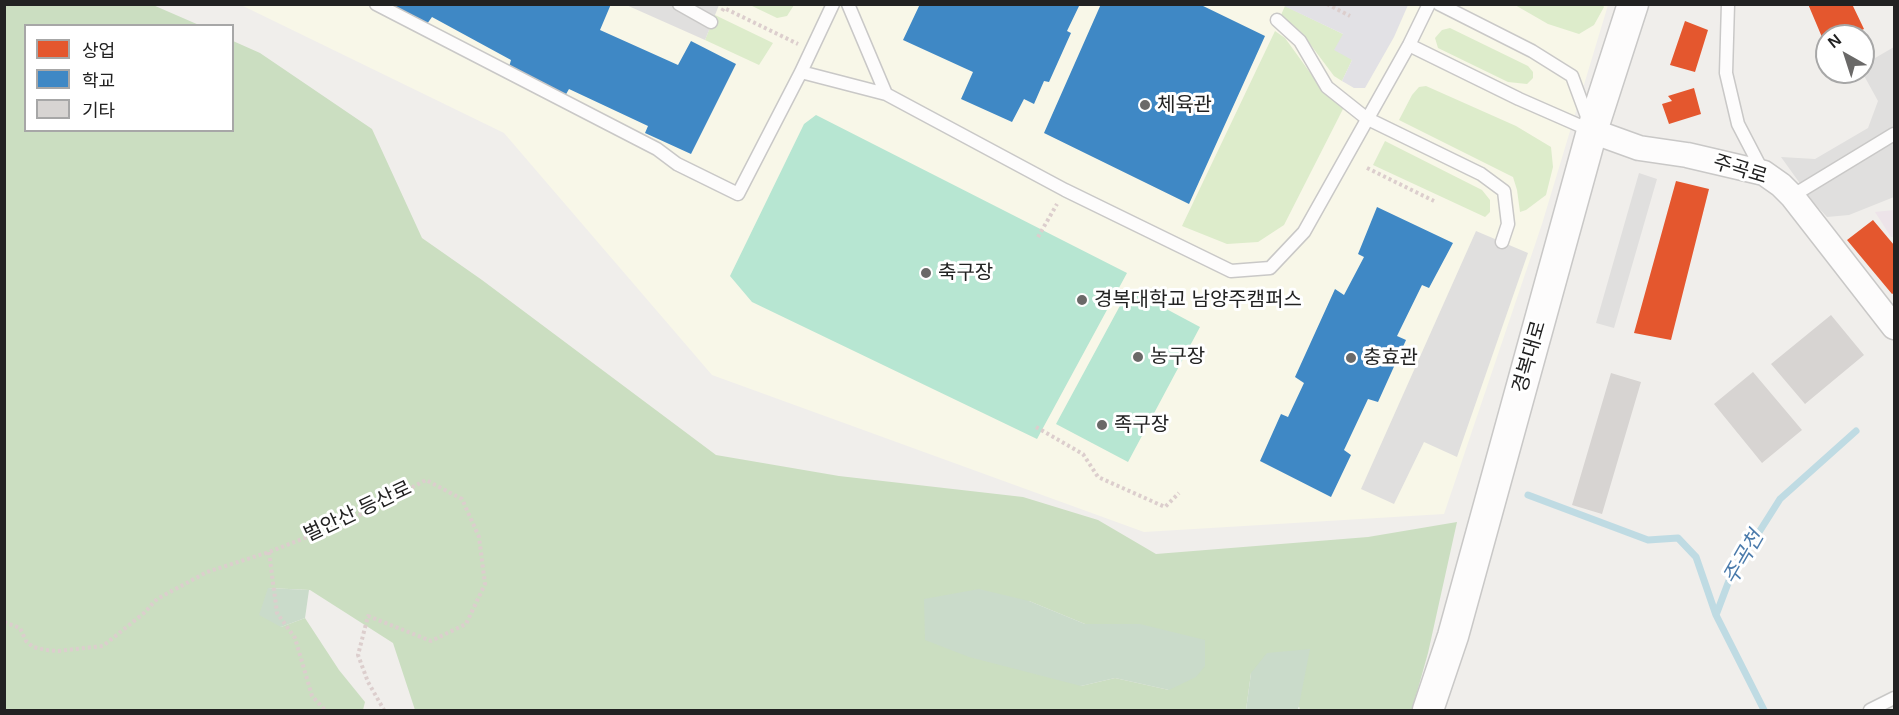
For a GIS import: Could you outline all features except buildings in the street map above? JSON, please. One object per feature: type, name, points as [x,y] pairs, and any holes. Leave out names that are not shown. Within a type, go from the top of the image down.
[{"type":"street","name":"경복대로","points":[[1428,711],[1453,636],[1592,131],[1634,4]]},
{"type":"street","name":"주곡로","points":[[1592,131],[1639,148],[1687,154],[1764,173],[1781,184],[1792,195],[1894,325]]},
{"type":"lane","points":[[376,4],[657,149],[676,164],[738,194],[833,4]]},
{"type":"lane","points":[[680,4],[711,22]]},
{"type":"lane","points":[[848,4],[886,94]]},
{"type":"lane","points":[[801,72],[886,94],[1065,190],[1231,271],[1270,268],[1304,232],[1409,45],[1429,4]]},
{"type":"lane","points":[[1439,4],[1532,51],[1572,76],[1592,131]]},
{"type":"lane","points":[[1728,4],[1726,73],[1738,124],[1764,173]]},
{"type":"lane","points":[[1277,20],[1300,41],[1327,87],[1366,118],[1481,174],[1504,191],[1508,224],[1502,242]]},
{"type":"lane","points":[[1409,45],[1592,131]]},
{"type":"lane","points":[[1792,195],[1894,134]]},
{"type":"lane","points":[[1870,711],[1894,698]]},
{"type":"path","points":[[1327,4],[1350,16]]},
{"type":"path","points":[[711,22],[724,8],[811,51]]},
{"type":"path","points":[[1367,168],[1434,201]]},
{"type":"path","points":[[1038,237],[1065,190]]},
{"type":"path","points":[[1036,427],[1083,454],[1098,477],[1165,507],[1179,493]]},
{"type":"path","name":"벌안산 등산로","points":[[4,622],[20,628],[26,641],[33,647],[58,651],[103,646],[144,613],[157,599],[207,572],[269,552],[348,521],[426,480],[462,498],[479,537],[485,584],[466,624],[431,641],[368,616],[358,655],[368,682],[384,711]]},
{"type":"path","points":[[269,552],[277,612],[295,638],[312,696],[325,711]]},
{"type":"shaded area","points":[[624,4],[719,5],[705,40]]},
{"type":"shaded area","name":"경복대학교 남양주캠퍼스","points":[[241,5],[1608,5],[1542,224],[1444,514],[1144,532],[712,375],[504,133]]},
{"type":"shaded area","points":[[1282,5],[1408,5],[1394,37],[1365,88],[1354,88],[1342,81],[1352,60],[1334,50],[1343,34]]},
{"type":"shaded area","points":[[1894,47],[1894,197],[1849,215],[1827,217],[1781,157],[1815,159],[1868,128],[1878,101],[1869,84],[1875,84],[1875,58]]},
{"type":"shaded area","points":[[1639,173],[1657,179],[1614,328],[1596,323]]},
{"type":"shaded area","points":[[1894,210],[1894,237],[1891,237],[1875,212]]},
{"type":"shaded area","points":[[1476,231],[1528,253],[1457,457],[1424,442],[1394,504],[1361,489]]},
{"type":"green space","points":[[794,4],[787,16],[777,18],[750,5]]},
{"type":"green space","points":[[1602,4],[1604,7],[1594,25],[1579,34],[1548,24],[1515,5]]},
{"type":"green space","points":[[4,5],[153,5],[197,24],[24,24],[24,132],[234,132],[234,41],[260,53],[372,129],[422,238],[482,280],[716,455],[839,476],[1023,497],[1098,520],[1156,554],[1368,537],[1457,522],[1428,653],[1412,710],[1298,710],[1300,708],[1251,673],[1246,710],[415,710],[393,643],[310,590],[268,588],[281,627],[305,618],[339,670],[365,702],[363,710],[5,710]],"holes":[[[1029,601],[1085,624],[1169,690],[1115,678],[1081,686]]]},
{"type":"green space","points":[[1285,6],[1343,34],[1352,60],[1342,81],[1334,76],[1301,32],[1281,15]]},
{"type":"green space","points":[[715,15],[773,43],[759,65],[705,40]]},
{"type":"green space","points":[[1450,28],[1528,66],[1533,72],[1533,78],[1527,84],[1508,82],[1438,48],[1435,38],[1442,30]]},
{"type":"green space","points":[[1275,31],[1285,38],[1319,85],[1344,107],[1284,225],[1258,242],[1227,244],[1182,226]]},
{"type":"green space","points":[[1426,86],[1516,126],[1551,147],[1553,167],[1546,195],[1520,212],[1513,177],[1399,120],[1412,95],[1419,87]]},
{"type":"green space","name":"축구장","points":[[816,115],[1127,273],[1037,439],[752,302],[730,276],[804,124]]},
{"type":"green space","points":[[1385,141],[1482,190],[1490,200],[1490,212],[1485,217],[1373,165]]},
{"type":"green space","name":"농구장","points":[[1129,289],[1200,327],[1128,462],[1056,424]]},
{"type":"green space","points":[[268,588],[309,590],[305,618],[281,627],[259,615]]},
{"type":"green space","points":[[979,589],[1029,601],[1085,624],[1140,624],[1205,640],[1205,666],[1196,677],[1169,690],[1115,678],[1081,686],[969,657],[925,640],[924,599]]},
{"type":"green space","points":[[1310,649],[1298,710],[1246,710],[1251,673],[1267,653]]},
{"type":"waterway","name":"주곡천","points":[[1764,710],[1716,615],[1730,578],[1780,499],[1856,431]]},
{"type":"waterway","points":[[1528,495],[1648,540],[1678,538],[1696,557],[1716,615]]},
{"type":"place","name":"체육관","points":[[1145,105]]},
{"type":"place","name":"축구장","points":[[926,273]]},
{"type":"place","name":"경복대학교 남양주캠퍼스","points":[[1082,300]]},
{"type":"place","name":"농구장","points":[[1138,357]]},
{"type":"place","name":"충효관","points":[[1351,358]]},
{"type":"place","name":"족구장","points":[[1102,425]]}]
